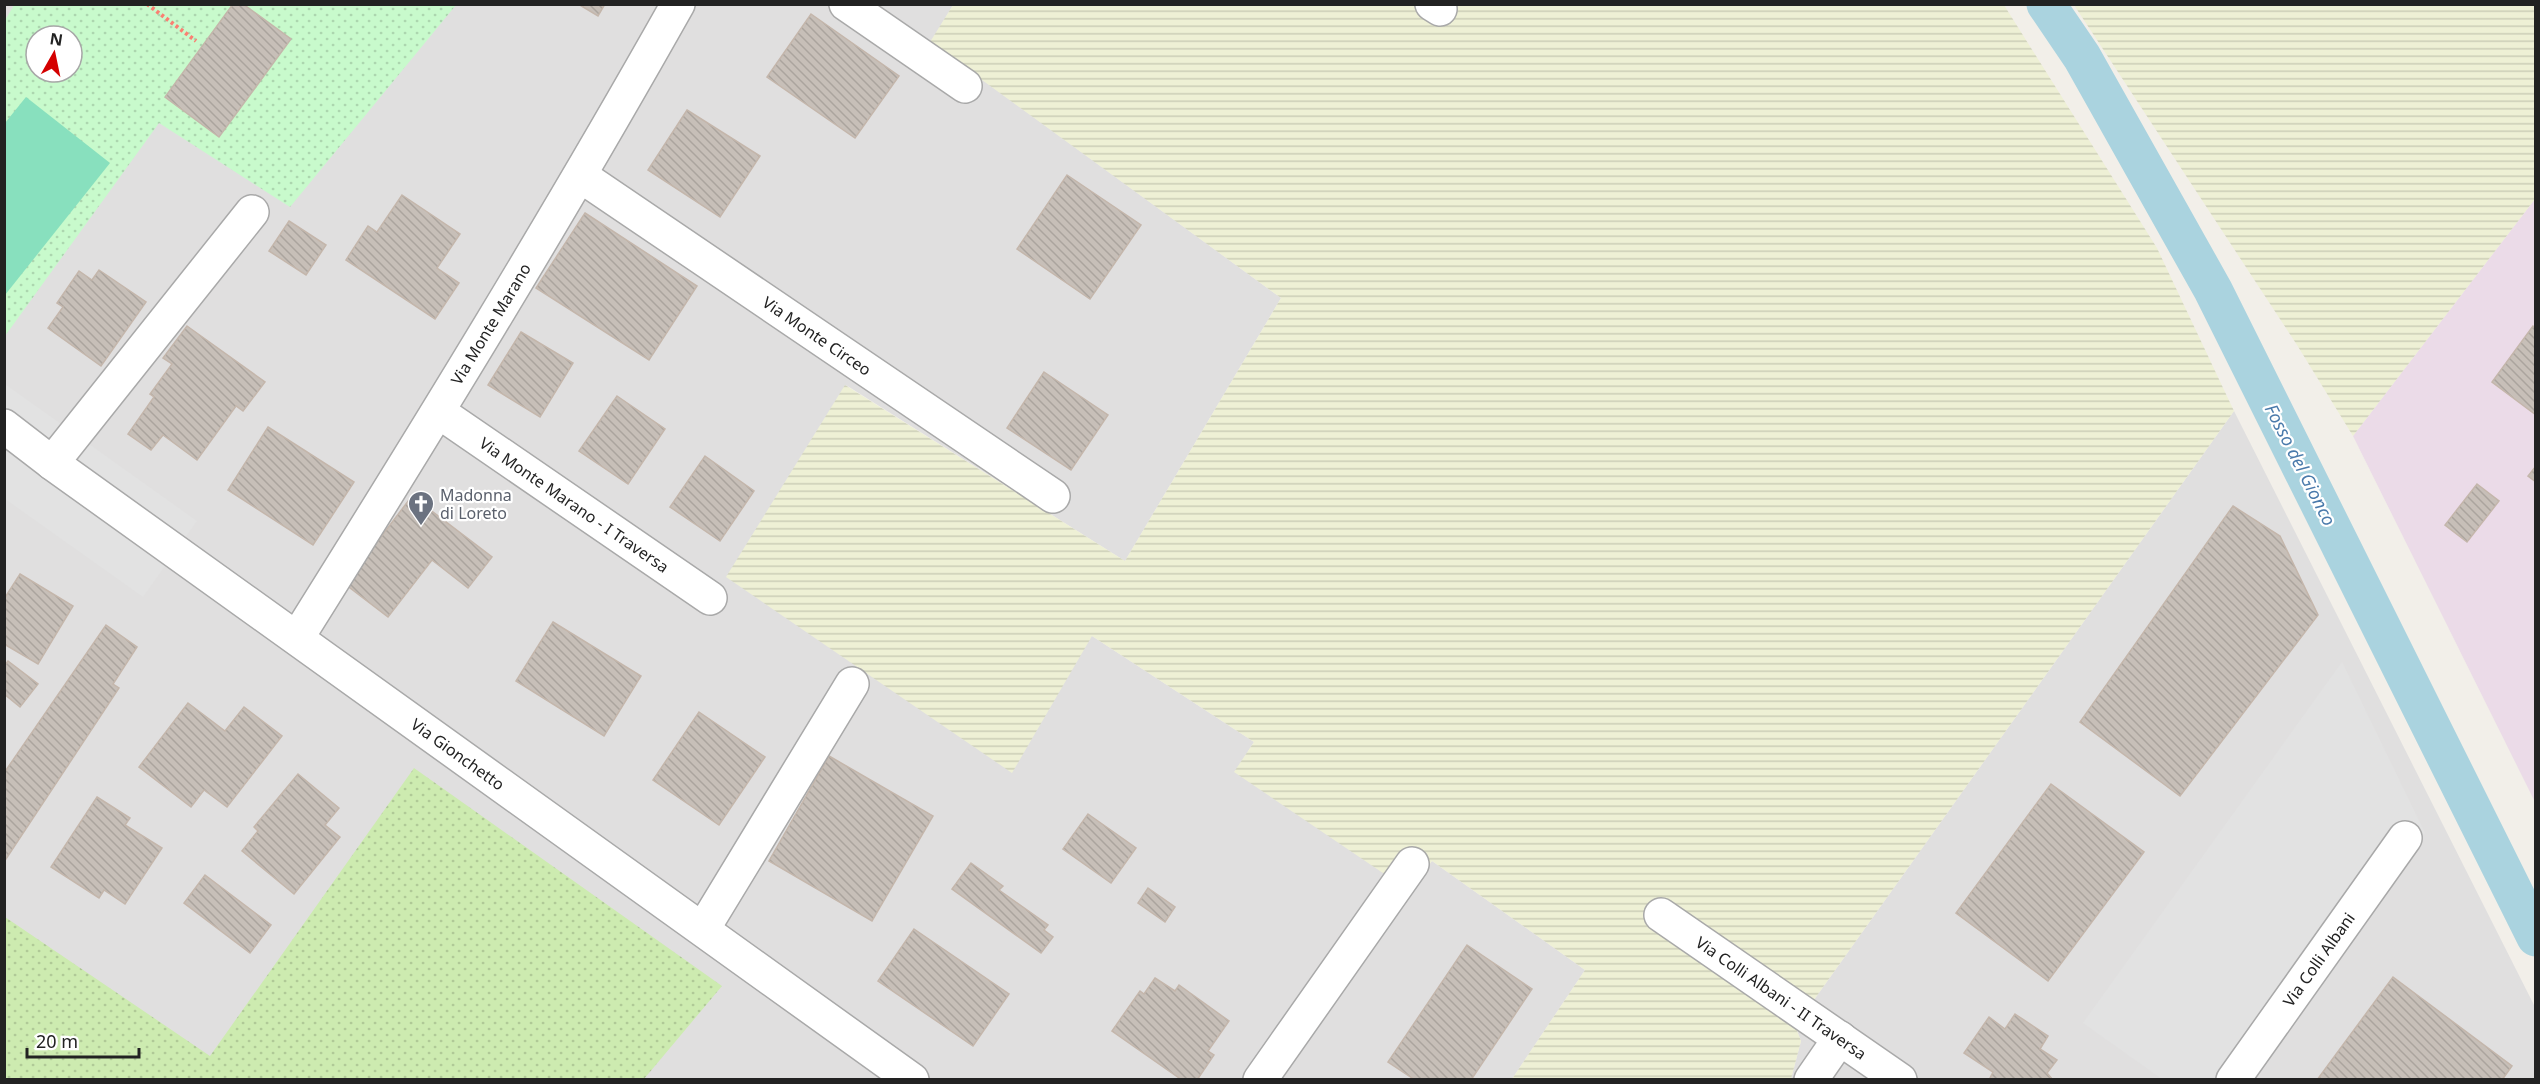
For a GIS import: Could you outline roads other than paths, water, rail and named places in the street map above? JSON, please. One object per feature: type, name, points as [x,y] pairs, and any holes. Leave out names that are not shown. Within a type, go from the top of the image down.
[{"type":"street","name":"Via Monte Marano","points":[[297,638],[439,412],[581,176],[678,4]]},
{"type":"street","points":[[846,4],[965,86]]},
{"type":"street","name":"Via Monte Circeo","points":[[581,176],[1053,496]]},
{"type":"street","points":[[52,463],[252,212]]},
{"type":"street","name":"Via Monte Marano - I Traversa","points":[[439,412],[710,598]]},
{"type":"street","name":"Via Gionchetto","points":[[4,426],[52,463],[912,1080]]},
{"type":"street","points":[[703,929],[852,684]]},
{"type":"street","name":"Via Colli Albani","points":[[2233,1080],[2405,838]]},
{"type":"street","points":[[1260,1080],[1412,864]]},
{"type":"street","name":"Via Colli Albani - II Traversa","points":[[1661,915],[1900,1080]]},
{"type":"street","points":[[1811,1080],[1840,1038]]},
{"type":"waterway","name":"Fosso del Gionco","points":[[2046,4],[2082,57],[2213,290],[2536,937]]},
{"type":"place","name":"Madonna di Loreto","points":[[421,527]]}]
